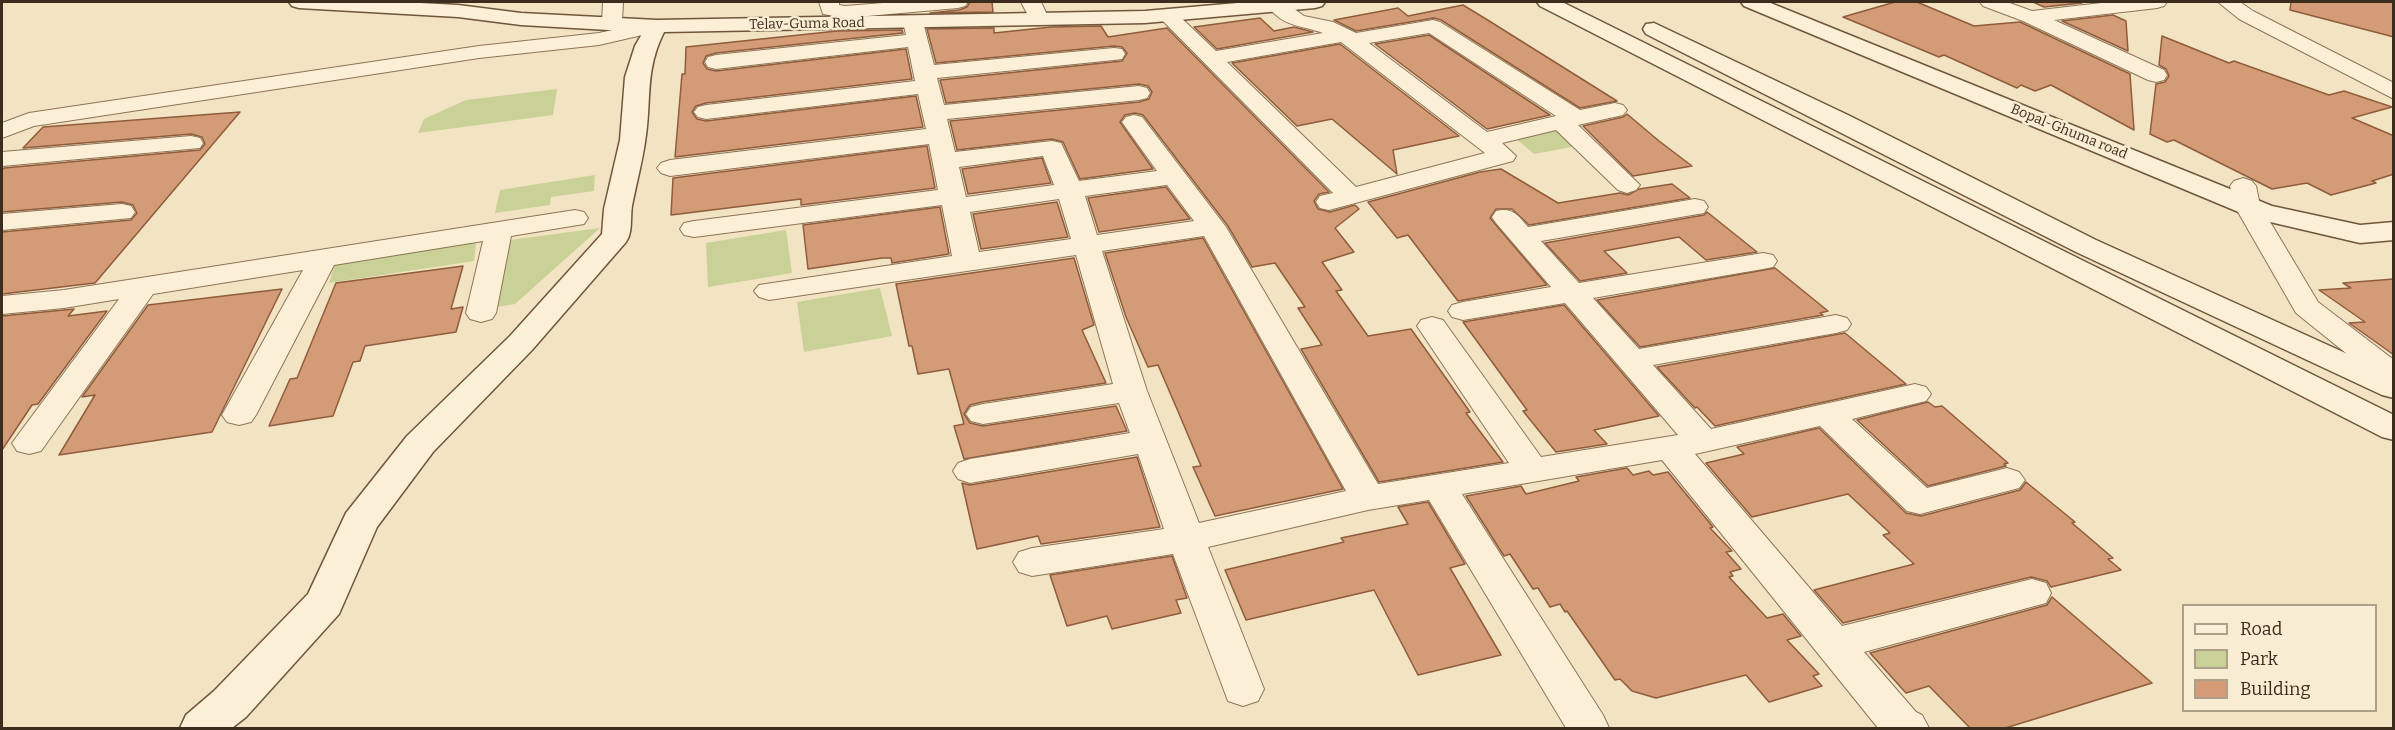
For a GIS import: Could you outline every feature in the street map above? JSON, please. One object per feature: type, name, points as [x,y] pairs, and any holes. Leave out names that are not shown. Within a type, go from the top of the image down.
[{"type":"street","name":"Telav-Guma Road","points":[[299,2],[368,3],[458,10],[521,19],[612,12],[657,26],[916,31],[1035,10],[1167,15],[1309,2]]},
{"type":"street","points":[[830,2],[830,10],[845,12],[958,2]]},
{"type":"street","points":[[1167,15],[1211,58],[1340,199],[1504,156],[1341,34],[1320,16],[1309,2]]},
{"type":"street","points":[[1547,2],[2394,429]]},
{"type":"street","points":[[1595,2],[1841,121],[2086,246],[2394,388]]},
{"type":"street","name":"Bopal-Ghuma road","points":[[1752,2],[2245,195],[2263,212],[2360,234],[2394,231]]},
{"type":"street","points":[[1790,2],[2245,195],[2345,215],[2394,214]]},
{"type":"street","points":[[1990,2],[2030,17],[2156,75]]},
{"type":"street","points":[[2030,17],[2157,2]]},
{"type":"street","points":[[2228,2],[2246,15],[2394,92]]},
{"type":"street","points":[[1277,5],[1298,21],[1341,34]]},
{"type":"street","points":[[1411,11],[1568,120],[1627,185]]},
{"type":"street","points":[[2,131],[29,120],[479,52],[598,39],[657,26]]},
{"type":"street","points":[[202,729],[231,704],[324,603],[360,522],[420,444],[522,343],[616,236],[618,209],[633,140],[637,77],[646,46],[657,26]]},
{"type":"street","points":[[1211,58],[1341,34],[1433,26]]},
{"type":"street","points":[[716,62],[916,31],[968,263]]},
{"type":"street","points":[[706,112],[1114,54]]},
{"type":"street","points":[[670,168],[939,136],[1139,93]]},
{"type":"street","points":[[1483,140],[1616,110]]},
{"type":"street","points":[[2,142],[29,120]]},
{"type":"street","points":[[1134,122],[1212,227],[1368,498]]},
{"type":"street","points":[[939,136],[1052,148],[1070,191],[1131,391],[1243,689]]},
{"type":"street","points":[[2,159],[190,143]]},
{"type":"street","points":[[694,229],[1070,191],[1174,176]]},
{"type":"street","points":[[2245,195],[2306,307],[2394,376]]},
{"type":"street","points":[[1695,207],[1513,226],[1631,360],[1686,444],[1833,644],[1901,725],[1907,729]]},
{"type":"street","points":[[2,222],[122,213]]},
{"type":"street","points":[[2,305],[64,299],[575,218]]},
{"type":"street","points":[[769,291],[1212,227]]},
{"type":"street","points":[[481,312],[500,230]]},
{"type":"street","points":[[239,415],[323,259]]},
{"type":"street","points":[[1463,311],[1763,261]]},
{"type":"street","points":[[29,443],[143,287]]},
{"type":"street","points":[[1631,360],[1836,324]]},
{"type":"street","points":[[1432,326],[1533,471]]},
{"type":"street","points":[[983,414],[1131,391]]},
{"type":"street","points":[[1032,562],[1185,539],[1368,498],[1686,444],[1915,394]]},
{"type":"street","points":[[1827,414],[1920,501],[2007,480]]},
{"type":"street","points":[[970,471],[1150,441]]},
{"type":"street","points":[[1439,486],[1588,729]]},
{"type":"street","points":[[1833,644],[2032,593]]},
{"type":"green space","points":[[557,89],[553,115],[418,133],[424,119],[466,100]]},
{"type":"green space","points":[[1560,129],[1582,145],[1534,154],[1514,137]]},
{"type":"green space","points":[[595,175],[594,191],[551,197],[550,205],[495,213],[500,190]]},
{"type":"green space","points":[[600,228],[515,304],[492,308],[510,240]]},
{"type":"green space","points":[[786,230],[792,273],[708,287],[706,243]]},
{"type":"green space","points":[[476,243],[474,261],[329,283],[335,264]]},
{"type":"green space","points":[[880,288],[892,336],[804,352],[797,302]]},
{"type":"building","points":[[970,2],[992,2],[993,12],[930,13],[959,10],[967,7]]},
{"type":"building","points":[[1895,2],[1917,2],[1974,26],[2020,22],[2130,74],[2134,130],[2051,85],[2035,91],[2021,85],[2017,88],[1944,55],[1939,57],[1843,17]]},
{"type":"building","points":[[2033,2],[2079,2],[2082,3],[2044,7]]},
{"type":"building","points":[[2291,2],[2394,2],[2394,37],[2290,10]]},
{"type":"building","points":[[1463,5],[1617,101],[1580,108],[1441,20],[1434,18],[1356,31],[1334,20],[1398,8],[1408,16]]},
{"type":"building","points":[[2113,15],[2126,21],[2128,51],[2062,21]]},
{"type":"building","points":[[1260,18],[1274,31],[1294,27],[1313,32],[1217,49],[1194,27]]},
{"type":"building","points":[[1101,26],[1108,37],[1167,28],[1329,192],[1319,194],[1314,201],[1318,209],[1330,212],[1355,205],[1359,209],[1335,228],[1354,252],[1322,262],[1342,290],[1336,291],[1368,336],[1411,329],[1470,412],[1466,413],[1503,462],[1379,482],[1301,349],[1322,345],[1298,308],[1305,307],[1275,263],[1252,267],[1228,226],[1143,115],[1135,113],[1125,115],[1120,122],[1153,169],[1080,179],[1063,142],[1052,139],[957,150],[950,121],[1139,102],[1149,99],[1152,92],[1148,86],[1139,84],[946,103],[940,80],[1122,61],[1127,53],[1122,47],[1114,46],[936,63],[927,29],[994,28],[994,33],[1051,27]]},
{"type":"building","points":[[902,30],[903,33],[716,53],[706,56],[703,63],[707,69],[716,71],[906,49],[912,79],[706,103],[696,106],[692,112],[697,119],[706,121],[916,96],[923,127],[675,157],[686,47],[837,31]]},
{"type":"building","points":[[1429,35],[1550,115],[1487,129],[1375,44]]},
{"type":"building","points":[[2162,36],[2229,63],[2234,61],[2329,95],[2344,91],[2392,107],[2352,118],[2394,136],[2394,174],[2372,181],[2376,183],[2331,195],[2307,183],[2272,189],[2174,140],[2167,142],[2150,134],[2156,84],[2165,82],[2169,76],[2166,69],[2159,65]]},
{"type":"building","points":[[1340,44],[1459,136],[1393,150],[1397,174],[1332,119],[1297,126],[1232,63]]},
{"type":"building","points":[[240,112],[95,283],[2,294],[2,232],[131,220],[137,213],[133,205],[122,202],[2,212],[2,170],[4,168],[200,150],[205,144],[202,137],[191,134],[23,148],[43,127]]},
{"type":"building","points":[[1627,114],[1692,166],[1633,176],[1583,126],[1623,117]]},
{"type":"building","points":[[927,146],[935,188],[801,205],[801,199],[671,215],[673,178]]},
{"type":"building","points":[[1042,158],[1051,183],[968,194],[962,169]]},
{"type":"building","points":[[1501,169],[1558,203],[1620,193],[1628,195],[1639,189],[1672,184],[1690,198],[1529,225],[1512,209],[1496,209],[1490,218],[1547,285],[1458,301],[1408,235],[1397,238],[1368,202],[1480,172]]},
{"type":"building","points":[[1166,187],[1190,219],[1099,232],[1088,198]]},
{"type":"building","points":[[1057,202],[1068,237],[981,249],[973,214]]},
{"type":"building","points":[[940,207],[949,254],[892,263],[891,258],[882,258],[808,269],[803,225]]},
{"type":"building","points":[[1707,212],[1757,252],[1706,260],[1679,237],[1604,251],[1627,273],[1580,281],[1545,243],[1704,215]]},
{"type":"building","points":[[1203,238],[1343,489],[1215,516],[1193,467],[1201,466],[1158,365],[1148,367],[1126,317],[1105,253]]},
{"type":"building","points":[[1074,258],[1094,325],[1082,330],[1106,383],[982,402],[970,405],[964,414],[970,423],[983,426],[1116,406],[1127,431],[964,459],[954,426],[964,424],[949,369],[918,374],[912,346],[909,346],[896,284]]},
{"type":"building","points":[[463,266],[451,309],[463,307],[456,332],[365,346],[360,361],[353,362],[333,416],[269,426],[290,379],[297,378],[336,283]]},
{"type":"building","points":[[1775,268],[1828,311],[1820,313],[1823,315],[1640,347],[1597,300]]},
{"type":"building","points":[[2394,279],[2394,355],[2349,323],[2365,322],[2319,290],[2351,288],[2343,283]]},
{"type":"building","points":[[282,289],[212,432],[59,455],[95,395],[82,397],[148,305]]},
{"type":"building","points":[[1564,305],[1659,416],[1594,430],[1607,444],[1556,452],[1523,411],[1527,410],[1463,322]]},
{"type":"building","points":[[74,309],[68,316],[107,311],[38,404],[32,405],[2,450],[2,316]]},
{"type":"building","points":[[1845,333],[1906,384],[1715,426],[1657,367]]},
{"type":"building","points":[[1928,402],[1935,407],[1942,406],[2008,463],[2004,464],[2006,466],[1928,486],[1857,420]]},
{"type":"building","points":[[1819,428],[1906,513],[1921,516],[2020,490],[2026,482],[2075,522],[2072,523],[2113,558],[2108,559],[2121,570],[2051,587],[2047,581],[2031,577],[1843,623],[1814,590],[1914,564],[1883,535],[1890,533],[1848,494],[1752,517],[1706,463],[1744,454],[1737,447]]},
{"type":"building","points":[[1137,457],[1160,527],[1041,544],[1038,536],[977,549],[962,483],[970,485]]},
{"type":"building","points":[[1627,468],[1633,475],[1649,471],[1653,475],[1668,472],[1713,527],[1710,528],[1732,551],[1726,552],[1741,569],[1730,572],[1733,576],[1729,577],[1767,618],[1783,614],[1801,636],[1787,640],[1819,674],[1813,676],[1822,686],[1769,702],[1746,675],[1656,698],[1632,691],[1620,679],[1615,680],[1567,611],[1565,612],[1560,604],[1550,607],[1538,588],[1533,589],[1510,554],[1504,556],[1466,496],[1521,486],[1526,494],[1579,481],[1576,477]]},
{"type":"building","points":[[1428,502],[1465,564],[1450,568],[1501,655],[1418,675],[1374,590],[1246,620],[1225,570],[1344,542],[1341,538],[1408,524],[1398,507]]},
{"type":"building","points":[[1172,556],[1187,598],[1176,600],[1181,613],[1112,629],[1107,616],[1067,626],[1050,575]]},
{"type":"building","points":[[2052,597],[2152,683],[2002,729],[1971,729],[1929,686],[1906,693],[1870,653],[2047,605]]}]
